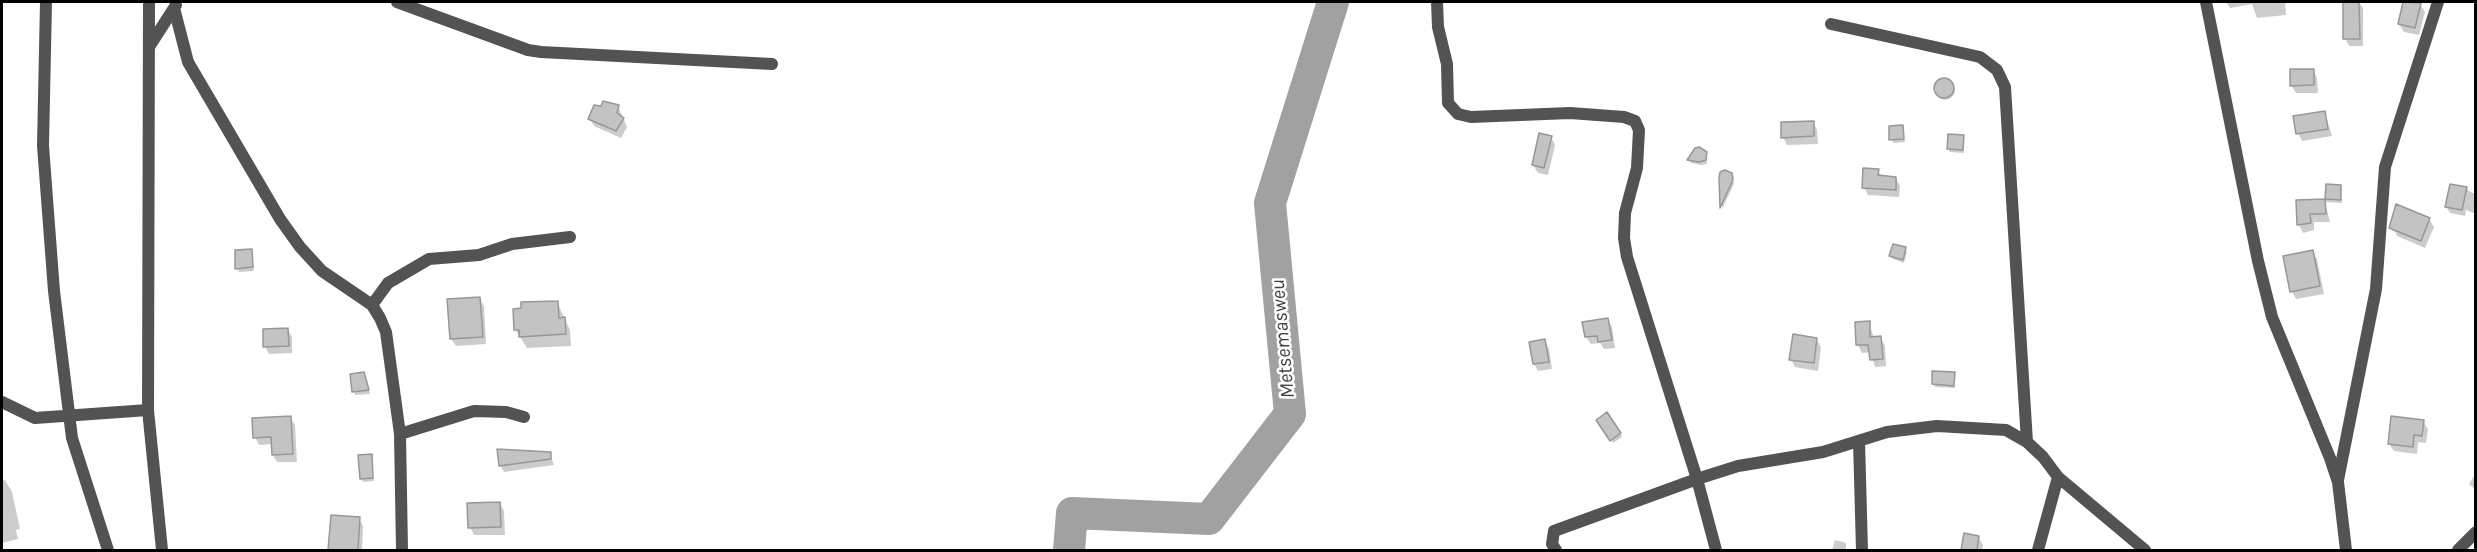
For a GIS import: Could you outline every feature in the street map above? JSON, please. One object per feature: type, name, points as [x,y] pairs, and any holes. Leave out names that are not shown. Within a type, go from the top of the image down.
[{"type":"street","points":[[46,2],[43,146],[54,291],[75,452],[108,550]]},
{"type":"street","points":[[149,2],[148,410],[162,550]]},
{"type":"street","points":[[397,2],[528,50],[772,64]]},
{"type":"street","points":[[1437,2],[1438,27],[1447,63],[1448,103],[1458,114],[1471,117],[1570,113],[1624,117],[1635,121],[1639,130],[1637,168],[1625,213],[1624,238],[1627,257],[1697,479],[1716,550]]},
{"type":"street","points":[[2206,2],[2256,250],[2272,317],[2338,482],[2346,550]]},
{"type":"street","points":[[2338,482],[2376,289],[2385,167],[2438,2]]},
{"type":"street","points":[[149,47],[176,5]]},
{"type":"street","points":[[176,5],[188,62],[280,219],[300,247],[322,271],[372,306],[386,332],[400,434],[402,550]]},
{"type":"street","points":[[1831,24],[1980,57],[1997,70],[2005,87],[2026,442]]},
{"type":"street","points":[[372,306],[388,283],[429,259],[479,255],[512,244],[570,237]]},
{"type":"street","points":[[2,402],[35,418],[148,410]]},
{"type":"street","points":[[400,434],[474,411],[506,412],[524,417]]},
{"type":"street","points":[[1556,550],[1552,544],[1554,531],[1697,479],[1738,466],[1823,452],[1887,432],[1937,426],[2006,430],[2026,442],[2058,477],[2145,550]]},
{"type":"street","points":[[1859,441],[1862,550]]},
{"type":"street","points":[[2038,550],[2058,477]]},
{"type":"street","points":[[2458,550],[2475,532]]},
{"type":"building","points":[[2343,2],[2359,2],[2360,39],[2343,39]]},
{"type":"building","points":[[2403,2],[2421,3],[2415,28],[2398,24]]},
{"type":"building","points":[[2290,69],[2314,69],[2314,85],[2290,86]]},
{"type":"building","points":[[1944,78],[1951,81],[1954,88],[1951,95],[1944,98],[1937,95],[1934,88],[1937,81]]},
{"type":"building","points":[[603,101],[619,105],[617,113],[624,118],[616,131],[588,119],[594,105],[601,106]]},
{"type":"building","points":[[2325,111],[2328,129],[2296,134],[2293,116]]},
{"type":"building","points":[[1814,121],[1814,136],[1781,138],[1781,122]]},
{"type":"building","points":[[1903,125],[1904,139],[1889,140],[1889,126]]},
{"type":"building","points":[[1539,133],[1552,136],[1544,168],[1532,165]]},
{"type":"building","points":[[1948,134],[1964,135],[1963,150],[1947,149]]},
{"type":"building","points":[[1699,147],[1707,152],[1706,160],[1699,162],[1687,160],[1695,148]]},
{"type":"building","points":[[1863,168],[1879,169],[1878,175],[1896,177],[1896,190],[1862,188]]},
{"type":"building","points":[[1725,170],[1732,173],[1733,180],[1720,208],[1719,178],[1720,172]]},
{"type":"building","points":[[2326,184],[2341,185],[2341,200],[2325,199]]},
{"type":"building","points":[[2450,184],[2467,187],[2462,210],[2445,207]]},
{"type":"building","points":[[2325,199],[2326,214],[2310,214],[2311,223],[2297,225],[2296,200]]},
{"type":"building","points":[[2396,204],[2430,218],[2421,241],[2389,228]]},
{"type":"building","points":[[1893,244],[1906,247],[1903,260],[1889,256]]},
{"type":"building","points":[[252,249],[253,267],[235,269],[235,250]]},
{"type":"building","points":[[2313,250],[2320,286],[2290,292],[2283,256]]},
{"type":"building","points":[[480,297],[483,337],[450,339],[447,299]]},
{"type":"building","points":[[558,301],[559,318],[565,317],[566,334],[519,337],[519,330],[514,330],[513,309],[521,308],[521,302]]},
{"type":"building","points":[[1608,318],[1612,340],[1598,342],[1597,336],[1585,337],[1582,322]]},
{"type":"building","points":[[1870,321],[1870,337],[1881,336],[1883,359],[1870,360],[1868,345],[1856,345],[1855,322]]},
{"type":"building","points":[[288,328],[289,346],[263,347],[263,329]]},
{"type":"building","points":[[1793,334],[1817,338],[1814,363],[1789,360]]},
{"type":"building","points":[[1545,339],[1549,362],[1533,364],[1529,342]]},
{"type":"building","points":[[1932,371],[1955,372],[1954,386],[1932,384]]},
{"type":"building","points":[[364,372],[369,390],[352,392],[350,374]]},
{"type":"building","points":[[1607,412],[1621,433],[1610,441],[1596,420]]},
{"type":"building","points":[[291,416],[293,454],[272,455],[271,437],[253,438],[252,418]]},
{"type":"building","points":[[2391,416],[2424,420],[2422,436],[2414,435],[2413,447],[2388,444]]},
{"type":"building","points":[[497,449],[551,452],[551,459],[499,466]]},
{"type":"building","points":[[372,454],[373,478],[360,479],[358,455]]},
{"type":"building","points":[[500,502],[501,527],[468,528],[467,503]]},
{"type":"building","points":[[331,515],[360,517],[358,550],[328,550]]},
{"type":"building","points":[[1964,533],[1979,536],[1977,550],[1961,550]]},
{"type":"waterway","name":"Metsemasweu","points":[[1069,550],[1072,513],[1209,519],[1290,414],[1270,203],[1333,2]]}]
